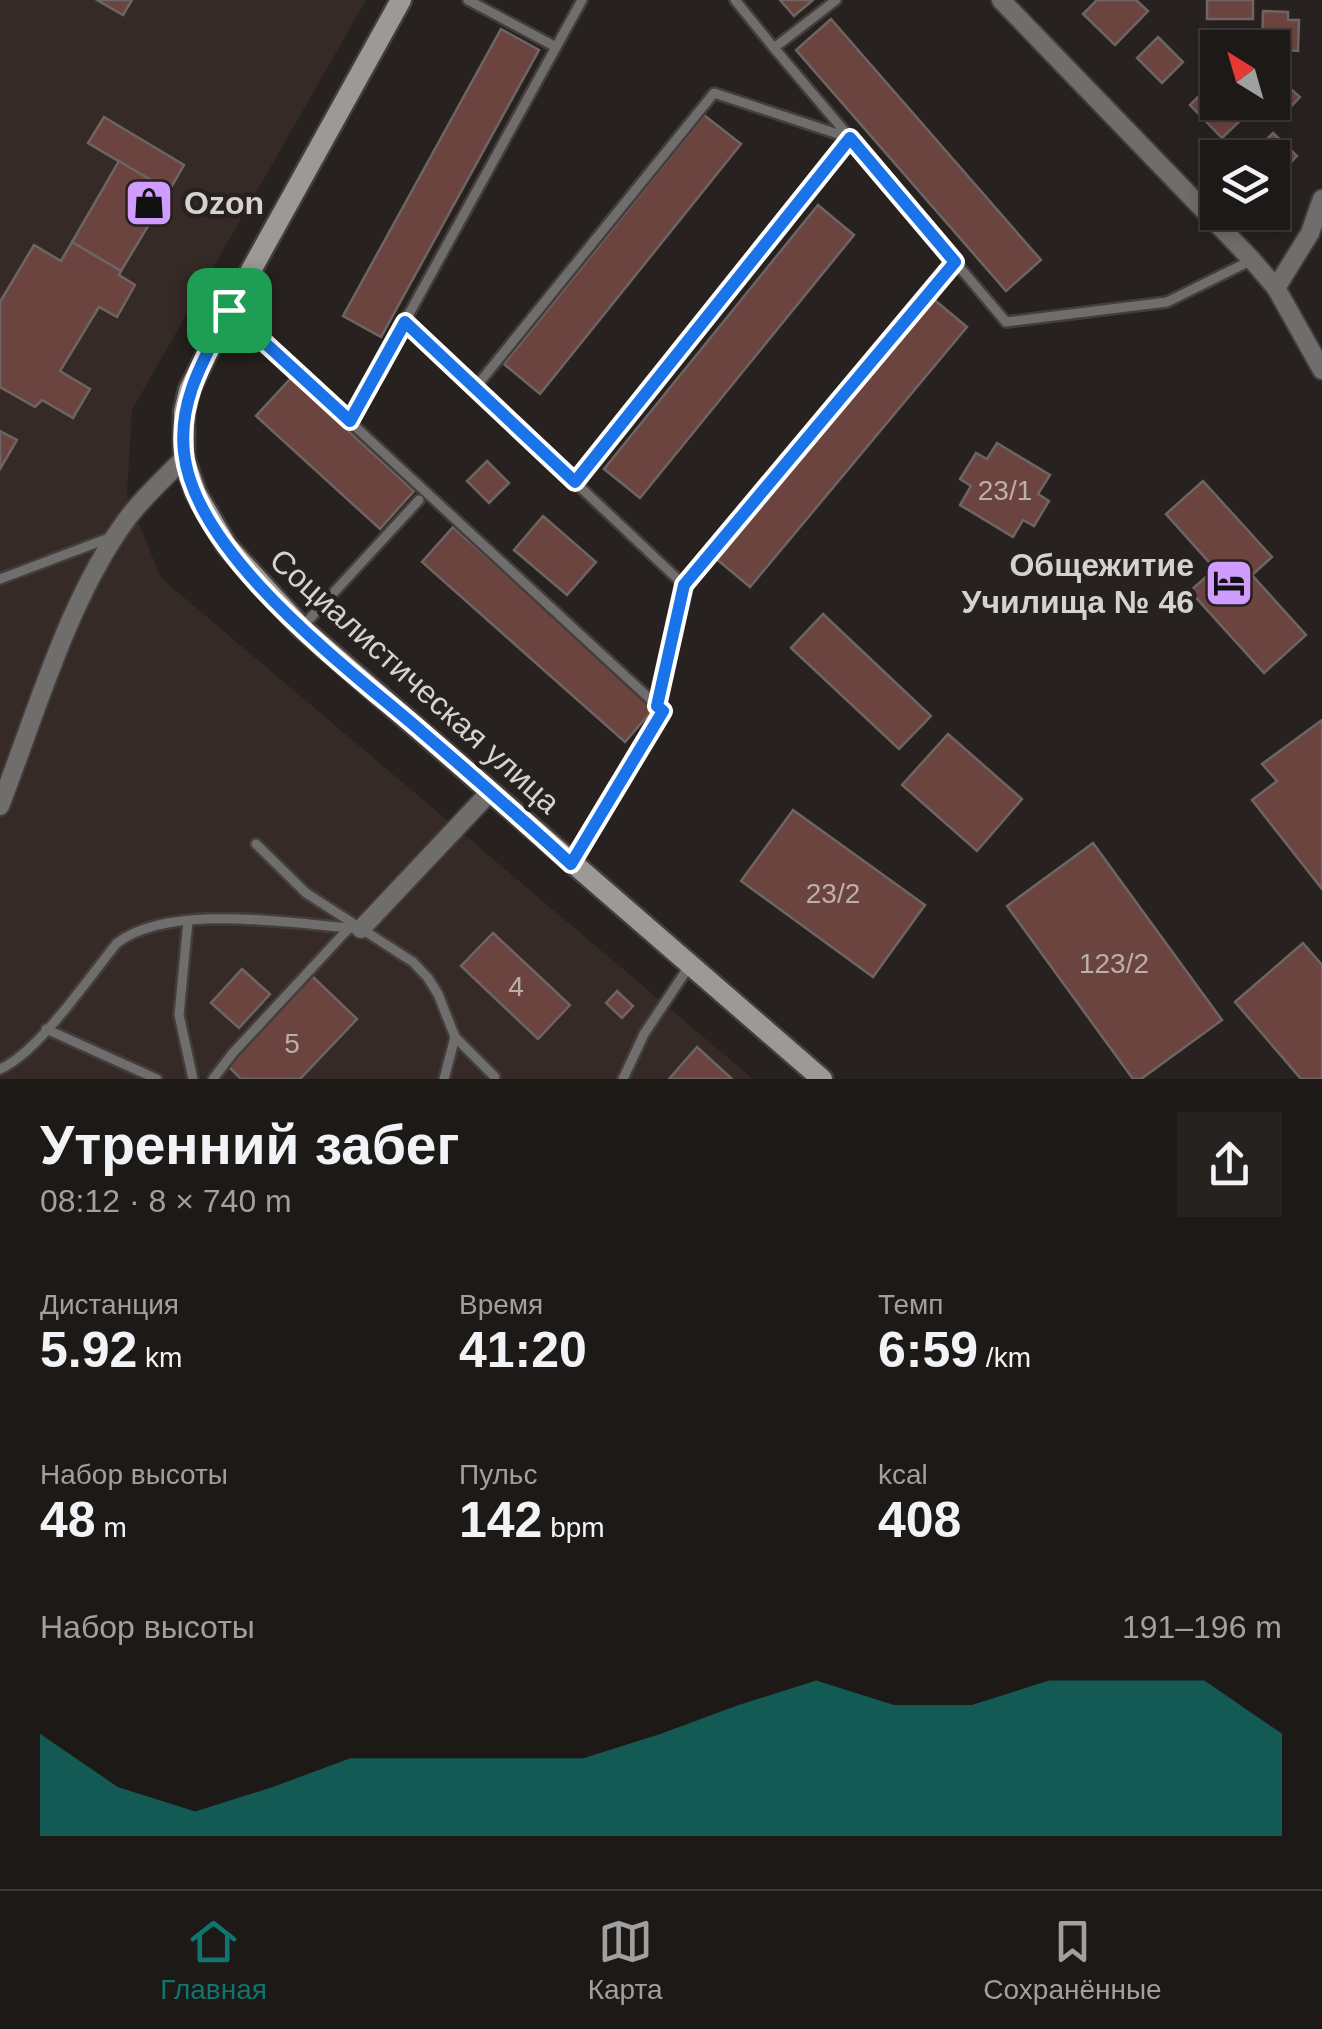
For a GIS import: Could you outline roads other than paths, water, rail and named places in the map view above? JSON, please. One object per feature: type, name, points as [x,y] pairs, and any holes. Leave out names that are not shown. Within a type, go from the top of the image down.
[{"type":"main road","points":[[184,458],[184,412],[190,390],[229,310],[401,0]]},
{"type":"main road","name":"Социалистическая улица","points":[[184,458],[196,493],[227,546],[302,628],[822,1079]]},
{"type":"street","points":[[1009,3],[1276,288],[1322,370]]},
{"type":"street","points":[[1276,288],[1310,233],[1322,199]]},
{"type":"street","points":[[0,806],[78,604],[128,517],[184,458]]},
{"type":"street","points":[[355,929],[491,791]]},
{"type":"lane","points":[[468,0],[556,47]]},
{"type":"lane","points":[[350,421],[582,0]]},
{"type":"lane","points":[[736,0],[1006,322],[1166,302],[1252,260]]},
{"type":"lane","points":[[774,48],[836,0]]},
{"type":"lane","points":[[475,388],[714,93],[850,138]]},
{"type":"lane","points":[[575,482],[850,138]]},
{"type":"lane","points":[[657,706],[684,585],[955,262]]},
{"type":"lane","points":[[229,310],[663,711],[571,864]]},
{"type":"lane","points":[[405,322],[684,585]]},
{"type":"lane","points":[[302,628],[419,500]]},
{"type":"lane","points":[[0,580],[116,535]]},
{"type":"lane","points":[[256,844],[306,893],[355,929],[400,952],[428,978],[455,1037],[495,1077]]},
{"type":"lane","points":[[0,1068],[24,1053],[125,937],[146,927],[204,918],[355,929]]},
{"type":"lane","points":[[188,920],[179,1015],[193,1079]]},
{"type":"lane","points":[[213,1079],[232,1054],[355,929]]},
{"type":"lane","points":[[625,1078],[644,1034],[690,966]]},
{"type":"lane","points":[[46,1029],[157,1079]]},
{"type":"lane","points":[[444,1079],[455,1037]]},
{"type":"place","name":"Ozon","points":[[149,203]]},
{"type":"place","name":"Общежитие Училища № 46","points":[[1229,583]]}]
